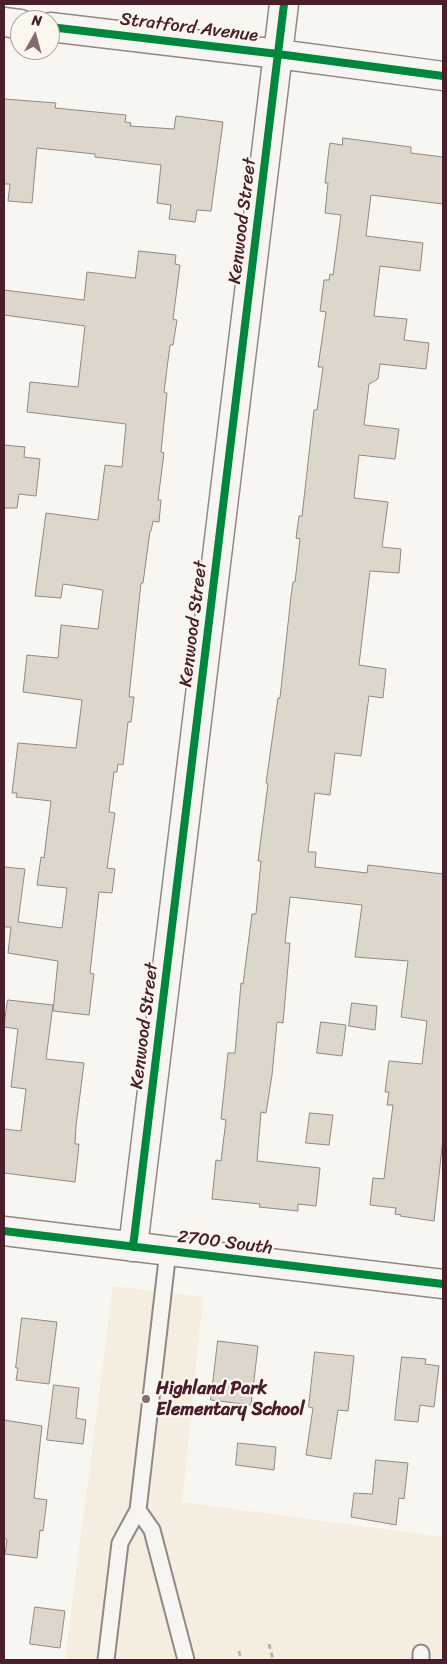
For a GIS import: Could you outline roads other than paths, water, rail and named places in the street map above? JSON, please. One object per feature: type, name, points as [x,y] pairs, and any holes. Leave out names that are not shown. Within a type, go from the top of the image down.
[{"type":"street","name":"Kenwood Street","points":[[133,1247],[284,4]]},
{"type":"street","name":"Stratford Avenue","points":[[60,28],[443,76]]},
{"type":"street","name":"2700 South","points":[[4,1231],[443,1284]]},
{"type":"lane","points":[[106,1660],[120,1543],[138,1510],[168,1251]]},
{"type":"lane","points":[[138,1510],[152,1530],[186,1660]]},
{"type":"place","name":"Highland Park Elementary School","points":[[146,1399]]}]
